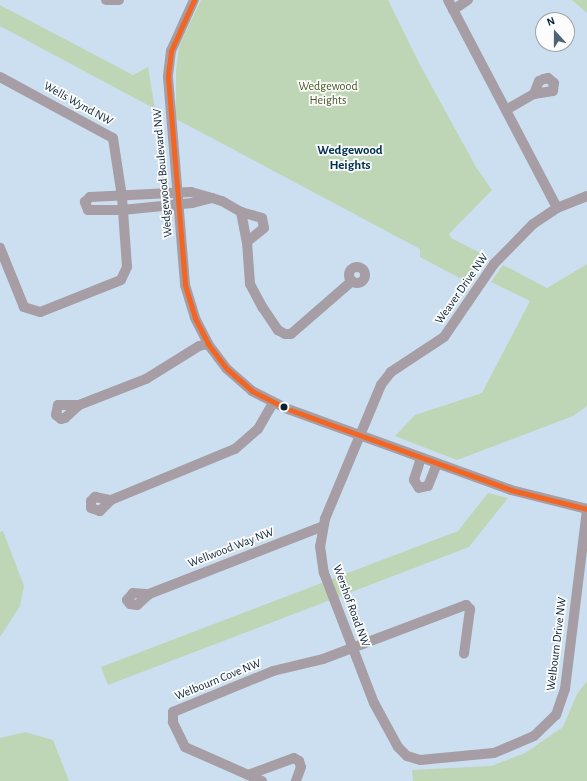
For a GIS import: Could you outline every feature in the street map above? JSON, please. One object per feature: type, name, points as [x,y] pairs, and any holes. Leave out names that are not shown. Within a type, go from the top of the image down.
[{"type":"street","points":[[106,0],[118,0]]},
{"type":"street","name":"Wedgewood Boulevard NW","points":[[194,0],[176,38],[169,63],[170,112],[185,285],[195,318],[208,344],[227,369],[252,391],[273,403],[510,490],[587,509]]},
{"type":"street","points":[[448,0],[557,208]]},
{"type":"street","points":[[452,10],[468,0]]},
{"type":"street","name":"Wells Wynd NW","points":[[0,77],[113,138],[122,197],[127,267],[121,280],[40,312],[24,307],[0,248]]},
{"type":"street","points":[[506,110],[534,94]]},
{"type":"street","points":[[212,198],[179,204],[122,210],[88,210],[85,202],[90,197],[122,197],[191,192],[212,198],[222,201],[241,212],[262,218],[265,224],[247,242]]},
{"type":"street","name":"Weaver Drive NW","points":[[360,435],[381,385],[391,372],[444,337],[494,264],[534,224],[557,208],[587,196]]},
{"type":"street","points":[[241,212],[247,242],[250,284],[263,308],[278,330],[285,334],[291,334],[352,281]]},
{"type":"street","points":[[79,405],[146,379],[199,346],[208,344]]},
{"type":"street","points":[[111,500],[235,449],[258,429],[273,403]]},
{"type":"street","name":"Wershof Road NW","points":[[360,435],[323,526],[320,546],[322,567],[374,703],[398,747],[407,756]]},
{"type":"street","points":[[421,458],[414,480],[419,488],[428,486],[437,464]]},
{"type":"street","name":"Welbourn Drive NW","points":[[407,756],[420,760],[494,753],[534,736],[556,715],[565,690],[587,509]]},
{"type":"street","name":"Wellwood Way NW","points":[[149,594],[323,526]]},
{"type":"street","points":[[352,648],[466,604],[470,609],[464,654]]},
{"type":"street","name":"Welbourn Cove NW","points":[[262,781],[183,745],[173,722],[173,712],[273,671],[316,661],[352,648]]},
{"type":"street","points":[[248,775],[294,758],[301,764],[296,781]]},
{"type":"green space","name":"Wedgewood Heights","points":[[201,0],[388,0],[419,63],[476,167],[492,190],[449,234],[451,238],[486,256],[471,284],[420,257],[420,249],[176,119],[176,71],[179,46]]},
{"type":"green space","points":[[572,0],[587,0],[587,13]]},
{"type":"green space","points":[[0,5],[133,75],[148,67],[155,109],[0,26]]},
{"type":"green space","points":[[587,264],[587,406],[573,416],[457,460],[395,436],[415,415],[482,393],[530,301],[491,282],[503,265],[547,288]]},
{"type":"green space","points":[[488,493],[508,498],[469,547],[108,685],[101,667],[458,531]]},
{"type":"green space","points":[[3,531],[24,586],[20,606],[0,637],[0,532]]},
{"type":"green space","points":[[587,681],[587,781],[413,781],[412,770],[491,766],[525,753],[563,727],[577,694]]},
{"type":"green space","points":[[25,732],[53,740],[69,781],[0,781],[0,738]]},
{"type":"transit line","points":[[194,0],[171,51],[168,77],[185,285],[195,318],[208,344],[227,369],[252,391],[285,408],[511,490],[587,509]]},
{"type":"district","name":"Wedgewood Heights","points":[[350,160]]}]
